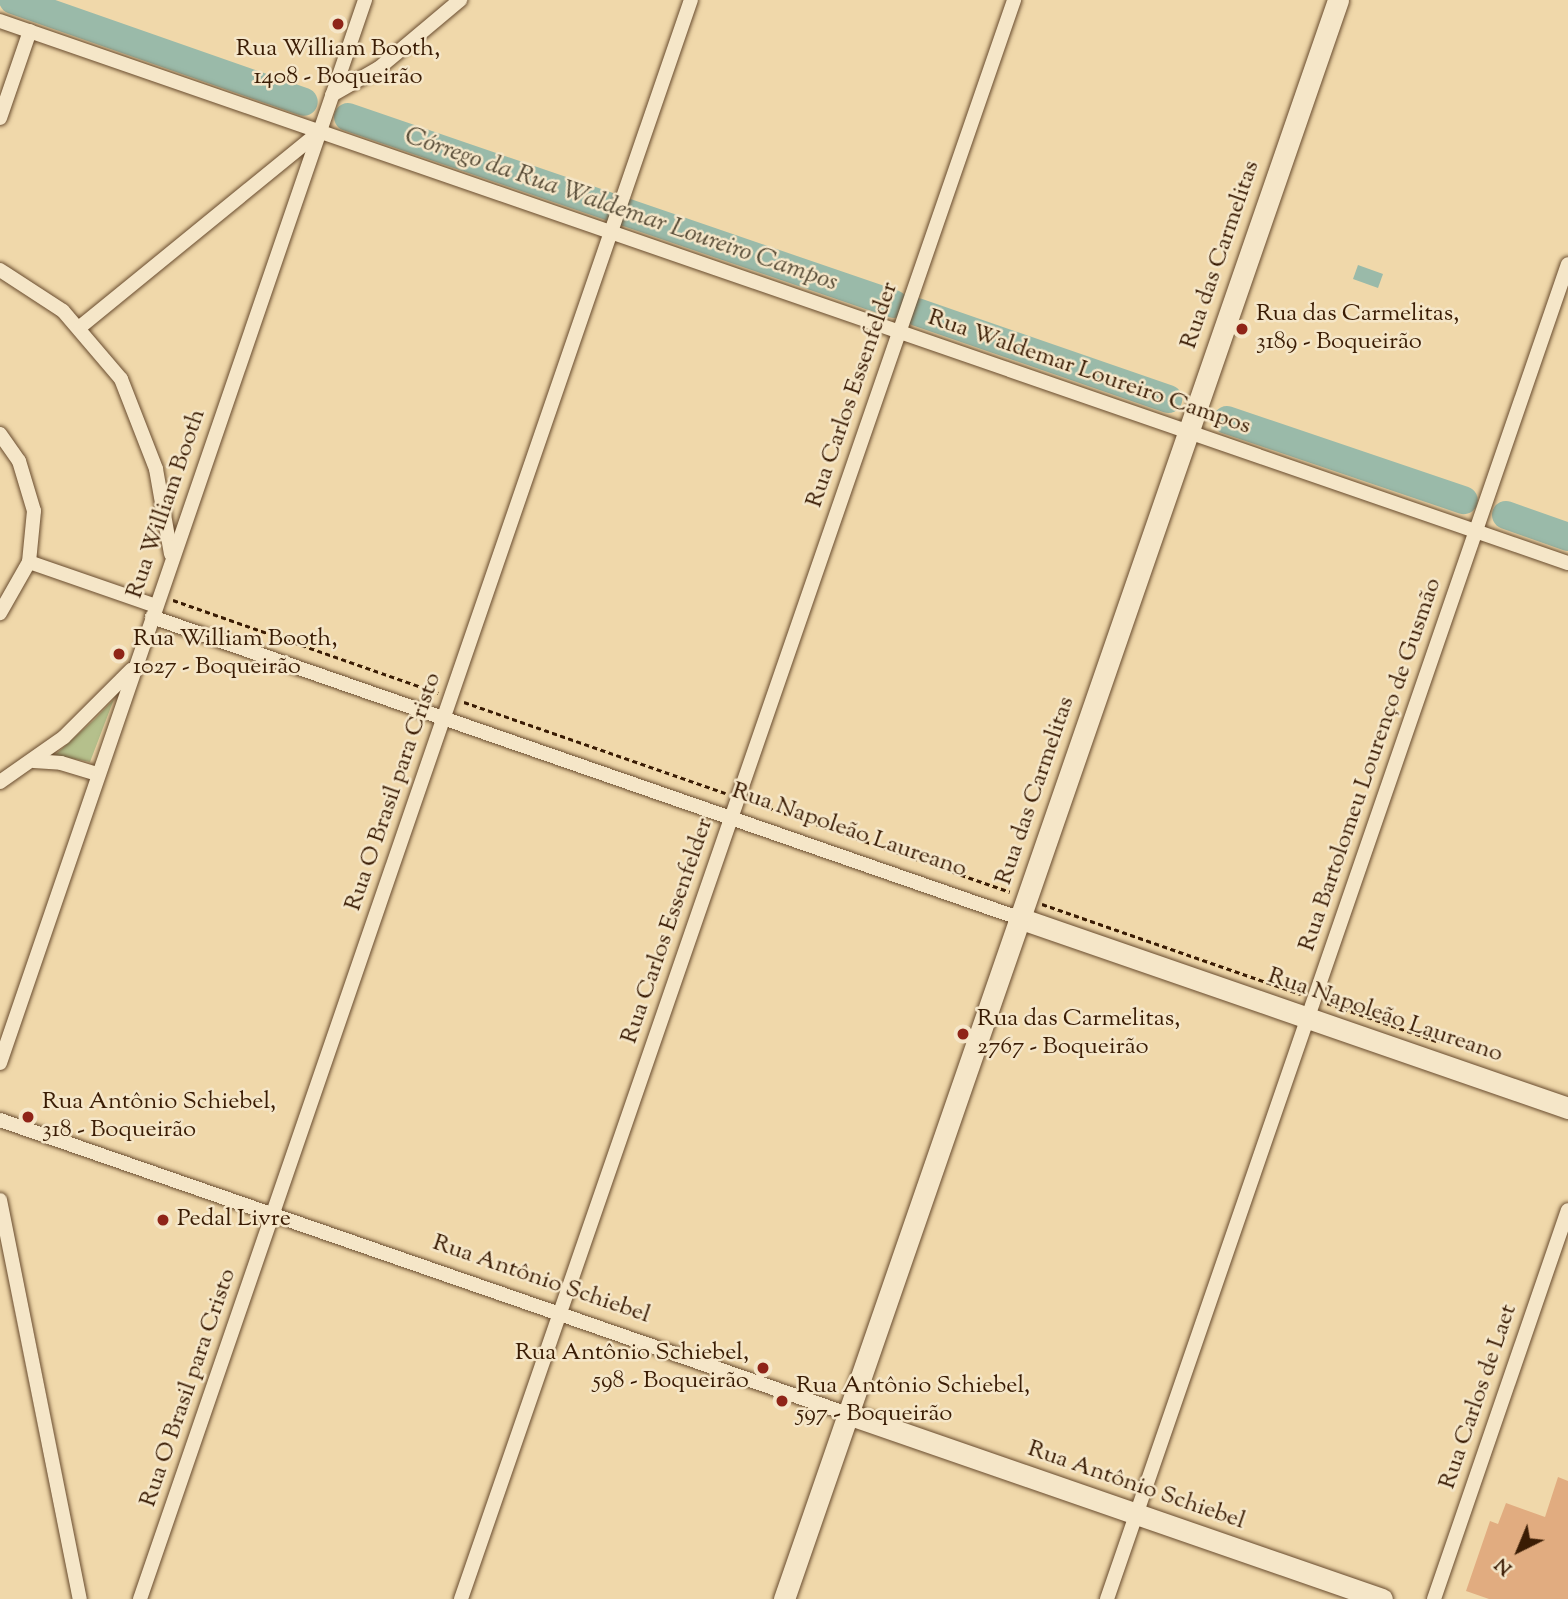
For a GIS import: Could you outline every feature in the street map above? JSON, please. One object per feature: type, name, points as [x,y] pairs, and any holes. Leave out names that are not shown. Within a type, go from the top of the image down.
[{"type":"street","name":"Rua William Booth","points":[[0,1063],[365,0]]},
{"type":"street","points":[[332,95],[379,68],[460,0]]},
{"type":"street","name":"Rua O Brasil para Cristo","points":[[140,1599],[691,0]]},
{"type":"street","name":"Rua Carlos Essenfelder","points":[[461,1599],[1014,0]]},
{"type":"street","name":"Rua das Carmelitas","points":[[784,1599],[1338,0]]},
{"type":"street","name":"Rua Waldemar Loureiro Campos","points":[[0,21],[1568,563]]},
{"type":"street","points":[[0,118],[30,32]]},
{"type":"street","points":[[80,327],[320,132]]},
{"type":"street","name":"Rua Bartolomeu Lourenço de Gusmão","points":[[1107,1599],[1568,264]]},
{"type":"street","points":[[0,270],[44,296],[80,327],[121,379],[135,408],[163,499],[172,560]]},
{"type":"street","points":[[0,434],[28,483],[33,511],[30,562],[0,613]]},
{"type":"street","name":"Rua Napoleão Laureano","points":[[30,562],[154,612],[443,718],[1568,1108]]},
{"type":"street","points":[[0,782],[34,761],[136,663]]},
{"type":"street","points":[[34,761],[61,763],[98,774]]},
{"type":"street","name":"Rua Antônio Schiebel","points":[[0,1120],[1382,1599]]},
{"type":"street","points":[[0,1200],[80,1599]]},
{"type":"street","name":"Rua Carlos de Laet","points":[[1434,1599],[1568,1210]]},
{"type":"path","points":[[181,603],[438,693]]},
{"type":"path","points":[[462,701],[726,794]]},
{"type":"path","points":[[753,803],[1008,892]]},
{"type":"path","points":[[1047,905],[1297,993]]},
{"type":"green space","points":[[114,699],[90,762],[55,755],[94,720]]},
{"type":"shaded area","points":[[1358,265],[1383,274],[1378,288],[1353,279]]},
{"type":"building","points":[[1558,1477],[1568,1481],[1568,1599],[1489,1599],[1466,1591],[1490,1521],[1498,1524],[1506,1503],[1545,1517]]},
{"type":"waterway","name":"Córrego da Rua Waldemar Loureiro Campos","points":[[13,0],[304,102]]},
{"type":"waterway","name":"Córrego da Rua Waldemar Loureiro Campos","points":[[348,117],[894,304]]},
{"type":"waterway","name":"Córrego da Rua Waldemar Loureiro Campos","points":[[917,312],[1168,399]]},
{"type":"waterway","name":"Córrego da Rua Waldemar Loureiro Campos","points":[[1227,420],[1464,500]]},
{"type":"waterway","name":"Córrego da Rua Waldemar Loureiro Campos","points":[[1506,515],[1568,537]]},
{"type":"place","name":"Rua William Booth, 1408 - Boqueirão","points":[[338,24]]},
{"type":"place","name":"Rua das Carmelitas, 3189 - Boqueirão","points":[[1242,329]]},
{"type":"place","name":"Rua William Booth, 1027 - Boqueirão","points":[[119,654]]},
{"type":"place","name":"Rua das Carmelitas, 2767 - Boqueirão","points":[[963,1034]]},
{"type":"place","name":"Rua Antônio Schiebel, 318 - Boqueirão","points":[[28,1117]]},
{"type":"place","name":"Pedal Livre","points":[[163,1220]]},
{"type":"place","name":"Rua Antônio Schiebel, 598 - Boqueirão","points":[[763,1368]]},
{"type":"place","name":"Rua Antônio Schiebel, 597 - Boqueirão","points":[[782,1401]]}]
